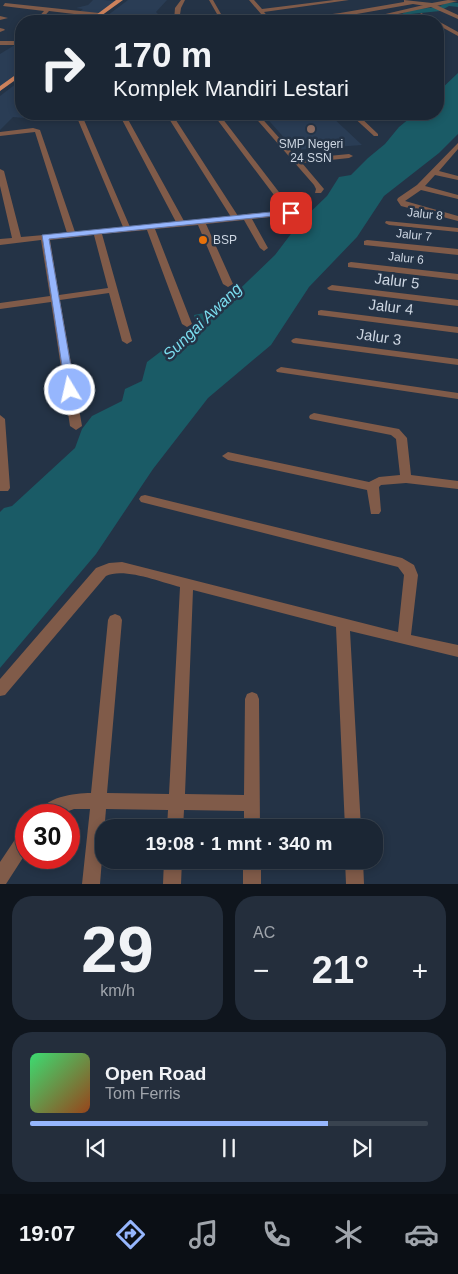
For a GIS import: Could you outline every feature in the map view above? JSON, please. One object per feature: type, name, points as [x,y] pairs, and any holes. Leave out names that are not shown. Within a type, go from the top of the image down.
[{"type":"main road","points":[[99,15],[119,1]]},
{"type":"main road","points":[[0,89],[15,78]]},
{"type":"street","points":[[13,0],[4,6],[99,15]]},
{"type":"street","points":[[101,0],[119,1]]},
{"type":"street","points":[[177,15],[178,8],[183,0]]},
{"type":"street","points":[[211,0],[220,15]]},
{"type":"street","points":[[251,0],[265,15]]},
{"type":"street","points":[[275,8],[284,0]]},
{"type":"street","points":[[261,11],[347,0]]},
{"type":"street","points":[[401,0],[432,5],[458,17]]},
{"type":"street","points":[[397,15],[456,0]]},
{"type":"street","points":[[340,15],[412,2]]},
{"type":"street","points":[[42,15],[46,10]]},
{"type":"street","points":[[444,22],[458,21]]},
{"type":"street","points":[[444,27],[458,34]]},
{"type":"street","points":[[0,43],[15,42]]},
{"type":"street","points":[[82,120],[127,228]]},
{"type":"street","points":[[125,120],[181,223]]},
{"type":"street","points":[[173,120],[235,217]]},
{"type":"street","points":[[0,242],[235,217],[291,213],[221,120]]},
{"type":"street","points":[[260,120],[317,184],[320,189],[318,191]]},
{"type":"street","points":[[360,120],[376,135]]},
{"type":"street","points":[[0,134],[38,131],[72,234]]},
{"type":"street","points":[[458,145],[451,159],[434,172],[420,187],[401,200],[404,204],[458,219]]},
{"type":"street","points":[[297,161],[349,156]]},
{"type":"street","points":[[0,171],[17,240]]},
{"type":"street","points":[[434,172],[458,178]]},
{"type":"street","points":[[420,187],[458,197]]},
{"type":"street","points":[[246,216],[264,248]]},
{"type":"street","points":[[201,221],[228,284]]},
{"type":"street","name":"Jalur 8","points":[[390,223],[458,230]]},
{"type":"street","points":[[150,226],[187,324]]},
{"type":"street","points":[[97,231],[128,341]]},
{"type":"street","points":[[45,237],[76,426]]},
{"type":"street","name":"Jalur 7","points":[[367,243],[458,252]]},
{"type":"street","name":"Jalur 6","points":[[351,265],[458,276]]},
{"type":"street","name":"Jalur 5","points":[[332,288],[458,303]]},
{"type":"street","points":[[0,306],[113,290]]},
{"type":"street","name":"Jalur 4","points":[[321,313],[458,330]]},
{"type":"street","name":"Jalur 3","points":[[296,341],[458,362]]},
{"type":"street","points":[[281,370],[458,396]]},
{"type":"street","points":[[314,417],[395,432],[401,438],[406,479]]},
{"type":"street","points":[[0,419],[4,488]]},
{"type":"street","points":[[228,456],[373,488]]},
{"type":"street","points":[[375,511],[373,488],[379,481],[406,479],[458,485]]},
{"type":"street","points":[[145,499],[402,563],[409,569],[411,576],[404,639]]},
{"type":"street","points":[[0,690],[101,572],[109,568],[122,567],[343,625],[458,651]]},
{"type":"street","points":[[175,819],[187,584]]},
{"type":"street","points":[[91,884],[115,620]]},
{"type":"street","points":[[343,625],[353,819]]},
{"type":"street","points":[[252,699],[252,819]]},
{"type":"street","points":[[68,804],[98,801],[252,803]]},
{"type":"street","points":[[0,878],[15,855]]},
{"type":"street","points":[[172,884],[173,869]]},
{"type":"street","points":[[252,869],[252,884]]},
{"type":"street","points":[[355,869],[356,884]]},
{"type":"shaded area","points":[[93,0],[117,1],[100,14],[79,12],[83,9],[76,8],[88,5]]},
{"type":"shaded area","points":[[128,0],[167,0],[156,12],[158,15],[108,15]]},
{"type":"shaded area","points":[[15,46],[15,76],[0,87],[0,54]]},
{"type":"shaded area","points":[[15,85],[15,117],[0,130],[0,96]]},
{"type":"shaded area","name":"SMP Negeri 24 SSN","points":[[268,120],[335,120],[362,145],[295,150]]},
{"type":"water","name":"Sungai Awang","points":[[458,73],[458,134],[439,153],[384,196],[357,237],[309,287],[271,345],[208,398],[153,469],[96,554],[0,668],[0,512],[4,508],[12,506],[75,448],[82,429],[92,416],[122,401],[125,389],[142,381],[147,362],[168,346],[188,339],[197,330],[194,315],[218,310],[275,255],[300,222],[327,196],[339,177],[351,175],[408,120],[444,120],[444,86]]},
{"type":"waterway","points":[[405,15],[409,12],[440,9],[448,4],[458,5]]},
{"type":"place","name":"SMP Negeri 24 SSN","points":[[311,129]]},
{"type":"place","name":"BSP","points":[[203,240]]},
{"type":"route","points":[[70,390],[45,237],[291,213]]}]
